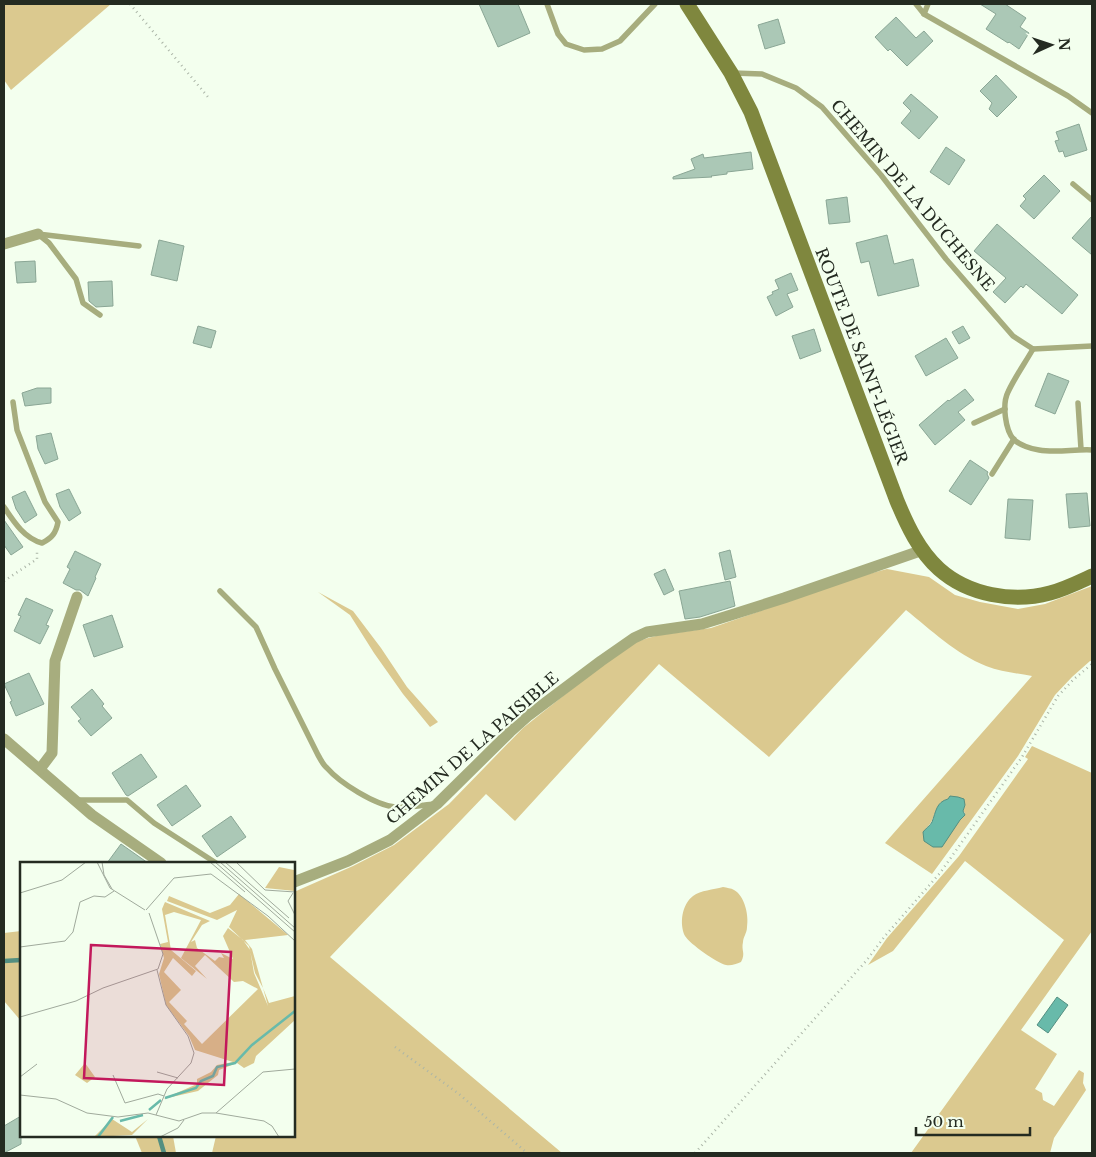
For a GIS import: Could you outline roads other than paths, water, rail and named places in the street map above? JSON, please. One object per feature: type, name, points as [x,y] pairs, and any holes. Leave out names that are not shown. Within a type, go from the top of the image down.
[{"type":"main road","name":"ROUTE DE SAINT-LÉGIER","points":[[687,4],[731,73],[751,112],[901,509],[910,529],[924,550],[940,569],[950,577],[974,589],[997,596],[1024,597],[1044,594],[1092,576]]},
{"type":"street","points":[[4,244],[38,234]]},
{"type":"street","name":"CHEMIN DE LA PAISIBLE","points":[[295,882],[348,862],[390,840],[437,804],[510,732],[529,716],[608,655],[634,638],[647,632],[702,624],[722,618],[924,550]]},
{"type":"street","points":[[40,769],[52,753],[55,661],[78,597]]},
{"type":"street","points":[[4,739],[92,815],[160,862]]},
{"type":"lane","points":[[547,4],[558,34],[566,44],[584,50],[602,49],[620,41],[655,4]]},
{"type":"lane","points":[[916,4],[924,14],[1060,92],[1092,113]]},
{"type":"lane","points":[[924,14],[928,4]]},
{"type":"lane","name":"CHEMIN DE LA DUCHESNE","points":[[731,73],[762,74],[796,88],[822,107],[881,175],[946,259],[1013,336],[1033,349]]},
{"type":"lane","points":[[1073,184],[1092,200]]},
{"type":"lane","points":[[38,234],[139,246]]},
{"type":"lane","points":[[38,234],[48,243],[76,279],[83,303],[100,315]]},
{"type":"lane","points":[[1092,346],[1033,349],[1007,394],[1006,409],[1006,424],[1014,439],[1024,446],[1038,450],[1092,450]]},
{"type":"lane","points":[[4,507],[18,528],[37,541],[42,543],[50,539],[56,531],[58,522],[46,502],[18,430],[13,402]]},
{"type":"lane","points":[[1078,403],[1081,449]]},
{"type":"lane","points":[[974,423],[1006,409]]},
{"type":"lane","points":[[992,474],[1014,439]]},
{"type":"lane","points":[[220,591],[256,627],[318,756],[326,768],[354,789],[386,805],[399,807],[437,804]]},
{"type":"lane","points":[[74,800],[127,800],[154,823],[214,862]]},
{"type":"water","points":[[950,796],[964,799],[963,811],[965,815],[942,847],[933,847],[924,841],[923,832],[932,822],[941,802]]},
{"type":"water","points":[[1057,997],[1068,1005],[1048,1033],[1037,1025]]},
{"type":"waterway","points":[[4,961],[20,960]]},
{"type":"waterway","points":[[159,1137],[164,1153]]}]
